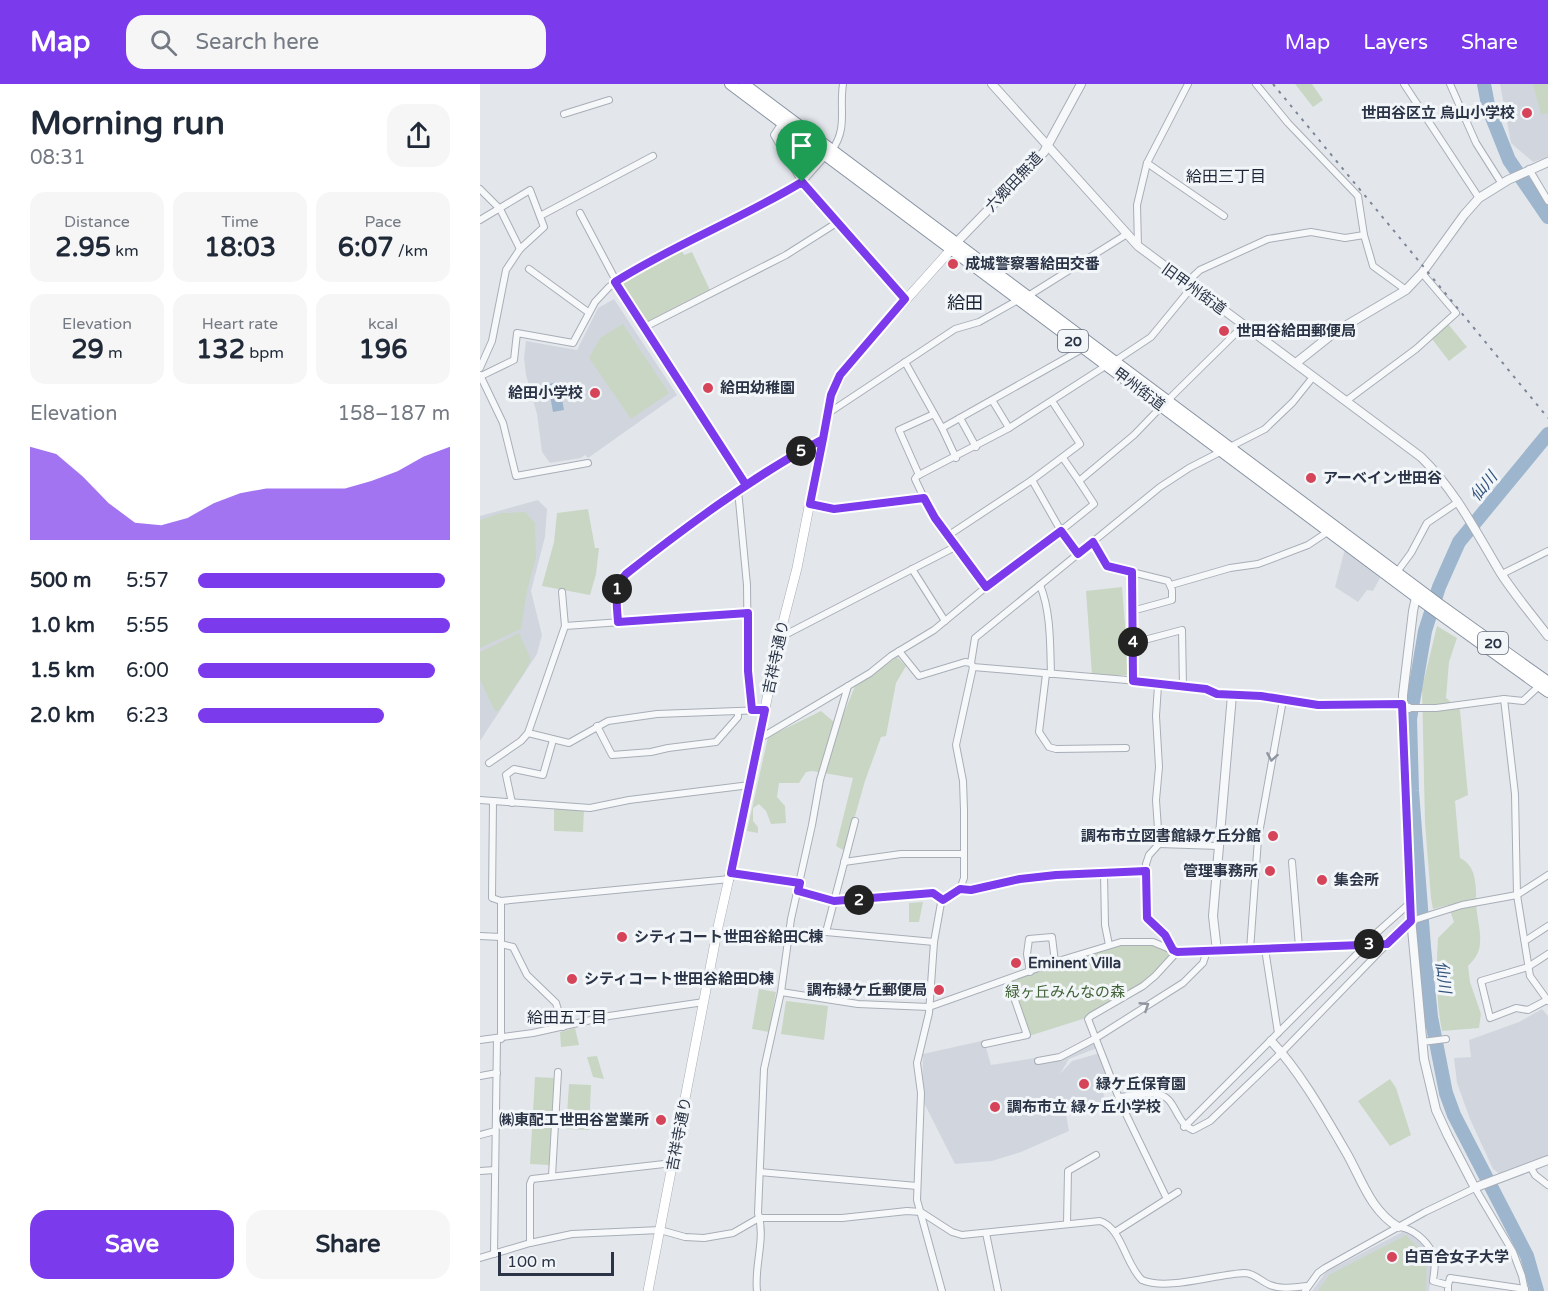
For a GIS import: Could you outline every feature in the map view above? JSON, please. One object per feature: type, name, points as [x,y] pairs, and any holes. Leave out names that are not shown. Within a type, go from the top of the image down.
[{"type":"highway","name":"甲州街道","points":[[730,84],[782,123],[829,153]]},
{"type":"highway","name":"甲州街道","points":[[745,84],[829,153],[1397,572],[1421,595]]},
{"type":"highway","name":"甲州街道","points":[[1023,298],[1084,348],[1111,363]]},
{"type":"highway","name":"甲州街道","points":[[1226,448],[1329,531],[1421,595],[1545,687]]},
{"type":"main road","name":"吉祥寺通り","points":[[648,1291],[718,927],[833,388],[840,375],[954,246]]},
{"type":"street","points":[[480,373],[514,360],[518,333],[572,343],[597,298],[615,282],[646,262],[728,223],[802,182],[829,153],[842,129],[843,84]]},
{"type":"street","name":"旧甲州街道","points":[[992,84],[1138,246],[1421,457],[1440,476],[1469,518],[1502,574]]},
{"type":"street","name":"六郷田無道","points":[[954,246],[1044,152],[1082,84]]},
{"type":"street","points":[[1138,246],[1137,205],[1147,163],[1188,84]]},
{"type":"street","points":[[1256,84],[1288,123],[1358,196],[1364,234],[1373,266],[1406,290]]},
{"type":"street","points":[[1404,84],[1479,198]]},
{"type":"street","points":[[1450,84],[1476,143],[1502,184]]},
{"type":"street","points":[[564,114],[609,100]]},
{"type":"street","points":[[782,123],[774,135],[802,182],[905,299]]},
{"type":"street","points":[[540,216],[654,156]]},
{"type":"street","points":[[1296,363],[1335,332],[1406,290],[1422,273],[1479,198],[1527,170],[1548,162]]},
{"type":"street","points":[[1147,163],[1224,216]]},
{"type":"street","points":[[1527,170],[1548,201]]},
{"type":"street","points":[[480,189],[501,209],[520,249]]},
{"type":"street","points":[[480,220],[530,190],[544,227],[520,249],[506,270],[492,341],[480,373],[503,423],[516,476],[588,463]]},
{"type":"street","points":[[580,213],[615,282],[746,485]]},
{"type":"street","points":[[644,328],[786,255],[838,222]]},
{"type":"street","points":[[986,587],[935,518],[915,479],[1009,428],[1151,337],[1200,270],[1268,239],[1311,232],[1345,238],[1364,234]]},
{"type":"street","points":[[827,415],[955,329],[979,322],[1023,298],[1127,234]]},
{"type":"street","points":[[529,269],[588,312]]},
{"type":"street","points":[[1346,400],[1416,349],[1455,313],[1422,273]]},
{"type":"street","points":[[1079,481],[1134,435],[1244,325]]},
{"type":"street","points":[[942,428],[1084,348]]},
{"type":"street","points":[[905,362],[956,458]]},
{"type":"street","points":[[942,1291],[917,1200],[921,1093],[917,1063],[929,1007],[939,909],[943,900],[960,889],[964,878],[964,790],[956,745],[975,638],[1160,487],[1226,448],[1265,429],[1293,402],[1313,377]]},
{"type":"street","points":[[992,400],[1009,428]]},
{"type":"street","points":[[949,535],[1032,480],[1080,444],[1052,400]]},
{"type":"street","points":[[920,475],[899,430],[934,414]]},
{"type":"street","points":[[960,418],[976,447]]},
{"type":"street","points":[[618,622],[617,589],[622,579],[738,490],[784,460],[823,439]]},
{"type":"street","points":[[759,740],[870,673],[899,651],[934,630],[1094,504],[1063,458]]},
{"type":"street","points":[[1032,480],[1061,531],[1078,554]]},
{"type":"street","points":[[738,490],[745,552],[748,671],[752,710]]},
{"type":"street","points":[[810,504],[834,509],[924,498]]},
{"type":"street","points":[[1397,572],[1411,553],[1427,523],[1458,502]]},
{"type":"street","points":[[1171,585],[1230,568],[1258,564],[1308,545],[1329,531]]},
{"type":"street","points":[[1093,542],[1107,566],[1168,581],[1171,585],[1172,600],[1132,611]]},
{"type":"street","points":[[779,638],[955,547]]},
{"type":"street","points":[[1548,551],[1502,574],[1548,636]]},
{"type":"street","points":[[912,569],[945,621]]},
{"type":"street","points":[[1132,572],[1133,681]]},
{"type":"street","points":[[1040,585],[1046,605],[1050,637],[1049,674],[1039,732],[1048,747],[1056,749],[1126,747]]},
{"type":"street","points":[[489,763],[521,741],[528,733],[565,626],[562,592]]},
{"type":"street","points":[[1270,1041],[1282,1052],[1345,1151],[1375,1208],[1398,1227],[1408,1228],[1420,1237],[1432,1252],[1435,1262],[1433,1281],[1448,1288],[1450,1278],[1525,1290],[1513,1252],[1448,1136],[1436,1110],[1427,1076],[1414,921],[1410,903],[1406,706],[1421,595]]},
{"type":"street","points":[[565,626],[748,613]]},
{"type":"street","points":[[1133,643],[1182,630],[1183,687]]},
{"type":"street","points":[[899,651],[919,676],[965,662],[972,665],[1049,674],[1206,689],[1217,694],[1261,696],[1318,705],[1424,708],[1504,699],[1523,701],[1545,687]]},
{"type":"street","points":[[1158,685],[1156,716],[1159,766],[1156,800],[1159,844],[1149,855],[1146,871],[1147,918],[1165,935],[1175,951]]},
{"type":"street","points":[[758,1291],[756,1281],[761,1244],[758,1213],[764,1069],[781,992],[791,919],[820,780],[848,686]]},
{"type":"street","points":[[1217,951],[1212,916],[1232,695]]},
{"type":"street","points":[[1504,699],[1515,794],[1517,895],[1525,941],[1528,967],[1530,976],[1547,1001],[1528,1010],[1516,1008],[1490,1018],[1481,981],[1528,967],[1548,954]]},
{"type":"street","points":[[1250,950],[1258,839],[1282,700]]},
{"type":"street","points":[[528,733],[569,743],[608,721],[657,714],[765,710]]},
{"type":"street","points":[[597,726],[612,755],[651,752],[716,742],[738,717],[738,711]]},
{"type":"street","points":[[512,802],[506,775],[514,769],[543,775],[553,740]]},
{"type":"street","points":[[480,800],[590,808],[629,800],[750,785]]},
{"type":"street","points":[[494,801],[492,898],[501,901],[730,876],[800,883]]},
{"type":"street","points":[[855,821],[826,932],[934,942]]},
{"type":"street","points":[[1159,844],[1218,846]]},
{"type":"street","points":[[844,862],[901,854],[963,854]]},
{"type":"street","points":[[1292,862],[1299,947]]},
{"type":"street","points":[[960,889],[971,890],[1020,879],[1056,875],[1146,871]]},
{"type":"street","points":[[1104,873],[1105,926],[1109,945]]},
{"type":"street","points":[[1119,1097],[1158,1094],[1169,1099],[1184,1126],[1192,1130],[1209,1121],[1282,1052],[1387,944],[1414,921],[1462,905],[1517,895],[1548,875]]},
{"type":"street","points":[[798,891],[834,901],[933,893],[943,900]]},
{"type":"street","points":[[494,1254],[501,901]]},
{"type":"street","points":[[1184,1126],[1364,947],[1364,944],[1410,903]]},
{"type":"street","points":[[1525,941],[1548,926]]},
{"type":"street","points":[[480,936],[501,941],[513,947],[527,975],[556,1003],[563,1027]]},
{"type":"street","points":[[1030,972],[1027,954],[1029,939],[1052,937],[1055,962]]},
{"type":"street","points":[[781,992],[858,1004],[929,1007],[1055,962],[1129,941],[1146,941],[1175,951],[1387,944]]},
{"type":"street","points":[[1265,949],[1278,1033]]},
{"type":"street","points":[[1167,1199],[1119,1097],[1088,1020],[1090,1016],[1143,986],[1155,976],[1175,951]]},
{"type":"street","points":[[1038,1061],[1060,1057],[1096,1038],[1183,983],[1203,963],[1207,951]]},
{"type":"street","points":[[985,1044],[1028,1035],[1008,980]]},
{"type":"street","points":[[480,1040],[499,1039],[609,1016],[704,1002]]},
{"type":"street","points":[[1301,1010],[1312,1020]]},
{"type":"street","points":[[1425,1042],[1446,1040]]},
{"type":"street","points":[[552,1176],[558,1072]]},
{"type":"street","points":[[480,1076],[497,1073]]},
{"type":"street","points":[[480,1135],[495,1131]]},
{"type":"street","points":[[1067,1224],[1068,1171],[1096,1155]]},
{"type":"street","points":[[480,1258],[530,1243],[572,1234],[660,1230],[685,1237],[718,1237],[733,1233],[759,1218],[842,1218],[907,1211],[921,1212],[952,1232],[962,1235],[1100,1221],[1107,1223],[1115,1232],[1133,1269],[1144,1282],[1156,1288],[1171,1290],[1246,1273],[1277,1287],[1306,1289],[1318,1273],[1325,1268],[1398,1227],[1477,1187],[1548,1160]]},
{"type":"street","points":[[530,1243],[531,1180],[673,1163]]},
{"type":"street","points":[[1530,1166],[1535,1176],[1548,1185]]},
{"type":"street","points":[[480,1171],[495,1170]]},
{"type":"street","points":[[760,1172],[917,1186]]},
{"type":"street","points":[[1115,1232],[1178,1192]]},
{"type":"street","points":[[986,1233],[998,1291]]},
{"type":"shaded area","name":"世田谷区立 烏山小学校","points":[[1500,84],[1548,84],[1548,157],[1533,162],[1511,143]]},
{"type":"shaded area","points":[[614,299],[677,395],[588,458],[585,455],[581,458],[550,463],[542,452],[537,414],[526,375],[524,358],[526,341],[577,350],[598,308]]},
{"type":"shaded area","points":[[538,500],[547,509],[545,537],[531,591],[542,635],[537,654],[480,741],[480,516]]},
{"type":"shaded area","points":[[1345,549],[1380,578],[1373,591],[1367,590],[1358,602],[1335,587]]},
{"type":"shaded area","points":[[1542,1009],[1548,1016],[1548,1155],[1501,1175],[1493,1169],[1470,1119],[1457,1083],[1454,1058],[1471,1057],[1469,1040],[1519,1022]]},
{"type":"shaded area","name":"調布市立 緑ヶ丘小学校","points":[[1093,1037],[1097,1048],[1069,1059],[1060,1074],[1072,1061],[1100,1053],[1111,1090],[1103,1092],[1106,1103],[1066,1114],[1069,1131],[1021,1152],[992,1161],[955,1164],[922,1099],[923,1054],[986,1040],[991,1065],[1059,1054]]},
{"type":"shaded area","name":"白百合女子大学","points":[[1406,1230],[1430,1253],[1433,1261],[1429,1291],[1312,1291],[1326,1272]]},
{"type":"green space","points":[[1295,84],[1312,84],[1323,100],[1313,107]]},
{"type":"green space","points":[[1533,84],[1548,84],[1548,113],[1541,115]]},
{"type":"green space","points":[[681,249],[684,255],[692,252],[710,290],[645,323],[622,283]]},
{"type":"green space","points":[[623,324],[669,393],[631,419],[589,358],[600,338]]},
{"type":"green space","points":[[1448,324],[1467,347],[1449,361],[1432,339]]},
{"type":"green space","points":[[588,509],[595,548],[599,548],[596,574],[590,595],[542,586],[554,542],[557,513]]},
{"type":"green space","points":[[525,512],[535,523],[536,557],[527,591],[521,629],[480,648],[480,520],[501,513]]},
{"type":"green space","points":[[1122,587],[1129,675],[1092,675],[1086,591]]},
{"type":"green space","points":[[1437,626],[1457,638],[1449,662],[1446,698],[1460,710],[1468,795],[1455,801],[1460,858],[1471,868],[1474,875],[1480,931],[1478,952],[1468,966],[1470,982],[1481,1014],[1479,1028],[1442,1031],[1437,985],[1438,938],[1454,922],[1448,905],[1433,909],[1431,898],[1425,823],[1422,688]]},
{"type":"green space","points":[[519,633],[531,659],[498,711],[495,711],[480,680],[480,652]]},
{"type":"green space","points":[[897,657],[906,666],[896,683],[886,736],[881,737],[865,781],[845,851],[836,846],[853,778],[812,771],[806,772],[799,783],[779,783],[777,797],[785,806],[786,823],[771,824],[766,811],[759,804],[753,808],[753,821],[758,827],[758,833],[747,831],[768,737],[821,711],[834,722],[840,723],[855,686]]},
{"type":"green space","points":[[554,809],[584,810],[583,832],[554,831]]},
{"type":"green space","points":[[923,902],[919,922],[909,922],[909,903]]},
{"type":"green space","name":"緑ヶ丘みんなの森","points":[[1146,941],[1177,952],[1155,976],[1089,1017],[1029,1036],[1008,980],[1109,945]]},
{"type":"green space","points":[[759,989],[776,992],[769,1032],[752,1029]]},
{"type":"green space","points":[[786,1001],[828,1006],[824,1040],[781,1034]]},
{"type":"green space","points":[[575,1028],[579,1045],[561,1047],[560,1032]]},
{"type":"green space","points":[[597,1056],[604,1079],[593,1077],[587,1057]]},
{"type":"green space","points":[[535,1077],[554,1078],[549,1165],[530,1164]]},
{"type":"green space","points":[[1390,1079],[1396,1088],[1411,1135],[1390,1146],[1358,1101]]},
{"type":"green space","points":[[569,1084],[591,1085],[589,1130],[566,1129]]},
{"type":"green space","name":"白百合女子大学","points":[[1406,1235],[1427,1257],[1426,1291],[1318,1291],[1329,1275]]},
{"type":"water","points":[[559,382],[564,410],[553,412],[548,384]]},
{"type":"waterway","name":"仙川","points":[[1484,84],[1489,110],[1509,160],[1548,217]]},
{"type":"waterway","name":"仙川","points":[[1537,1291],[1527,1256],[1454,1115],[1446,1093],[1431,1017],[1424,947],[1412,791],[1410,719],[1425,631],[1439,587],[1459,542],[1548,434]]},
{"type":"railway","points":[[1273,84],[1548,418]]},
{"type":"place","name":"世田谷区立 烏山小学校","points":[[1527,113]]},
{"type":"place","name":"成城警察署給田交番","points":[[953,264]]},
{"type":"place","name":"世田谷給田郵便局","points":[[1224,331]]},
{"type":"place","name":"給田幼稚園","points":[[708,388]]},
{"type":"place","name":"給田小学校","points":[[595,393]]},
{"type":"place","name":"アーベイン世田谷","points":[[1311,478]]},
{"type":"place","name":"調布市立図書館緑ケ丘分館","points":[[1273,836]]},
{"type":"place","name":"管理事務所","points":[[1270,871]]},
{"type":"place","name":"集会所","points":[[1322,880]]},
{"type":"place","name":"シティコート世田谷給田C棟","points":[[622,937]]},
{"type":"place","name":"Eminent Villa","points":[[1016,963]]},
{"type":"place","name":"シティコート世田谷給田D棟","points":[[572,979]]},
{"type":"place","name":"調布緑ケ丘郵便局","points":[[939,990]]},
{"type":"place","name":"緑ケ丘保育園","points":[[1084,1084]]},
{"type":"place","name":"調布市立 緑ヶ丘小学校","points":[[995,1107]]},
{"type":"place","name":"㈱東配工世田谷営業所","points":[[661,1120]]},
{"type":"place","name":"白百合女子大学","points":[[1392,1257]]},
{"type":"district","name":"給田三丁目","points":[[1226,176]]},
{"type":"district","name":"給田","points":[[965,303]]},
{"type":"district","name":"給田五丁目","points":[[567,1017]]},
{"type":"route","points":[[802,182],[728,223],[646,262],[615,282],[746,485],[784,460],[817,442],[823,439],[810,504],[834,509],[924,498],[955,547],[986,587],[1061,531],[1078,554],[1093,542],[1107,566],[1132,572],[1133,681],[1206,689],[1217,694],[1261,696],[1318,705],[1402,704],[1411,921],[1387,944],[1177,952],[1173,950],[1165,935],[1147,918],[1146,871],[1020,879],[971,890],[960,889],[943,900],[933,893],[834,901],[798,891],[800,883],[731,873],[765,710],[752,710],[748,671],[748,613],[618,622],[617,589],[626,574],[746,485],[784,460],[823,439],[828,405],[840,375],[905,299],[802,182]]}]
